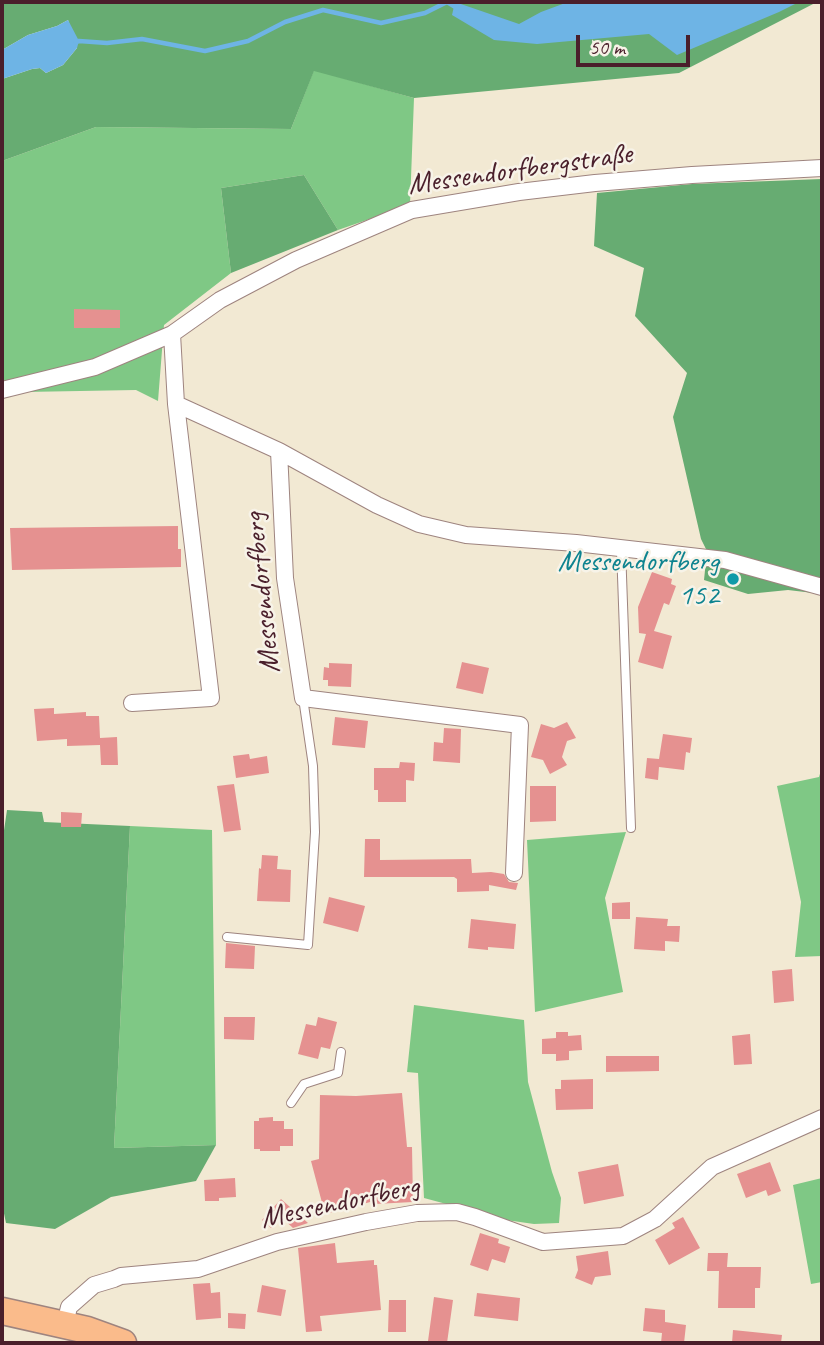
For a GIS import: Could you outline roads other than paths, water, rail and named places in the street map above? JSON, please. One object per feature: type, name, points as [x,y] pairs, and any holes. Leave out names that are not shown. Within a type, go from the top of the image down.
[{"type":"main road","points":[[2,1311],[88,1330],[123,1343]]},
{"type":"street","name":"Messendorfbergstraße","points":[[172,334],[220,300],[296,260],[412,210],[519,192],[595,183],[822,168]]},
{"type":"street","points":[[2,390],[95,367],[172,334],[176,404],[211,698],[132,703]]},
{"type":"street","points":[[176,404],[279,450],[377,505],[419,524],[466,535],[725,559],[822,587]]},
{"type":"street","name":"Messendorfberg","points":[[279,450],[285,578],[303,698],[520,724],[514,873]]},
{"type":"street","name":"Messendorfberg","points":[[65,1324],[69,1307],[94,1285],[121,1276],[198,1269],[277,1242],[417,1213],[457,1212],[543,1242],[623,1236],[654,1219],[712,1167],[822,1118]]},
{"type":"lane","points":[[621,548],[632,828]]},
{"type":"lane","points":[[227,937],[308,944],[315,832],[313,766],[303,698]]},
{"type":"lane","points":[[291,1103],[304,1084],[338,1073],[341,1052]]},
{"type":"water","points":[[455,2],[519,24],[568,2],[799,2],[677,55],[649,34],[537,44],[494,40],[452,15]]},
{"type":"water","points":[[68,20],[79,41],[77,48],[63,65],[46,73],[40,68],[32,69],[2,79],[2,50],[28,35]]},
{"type":"waterway","points":[[76,42],[107,43],[142,39],[205,51],[248,41],[285,22],[323,10],[381,23],[425,13],[447,2],[457,8]]},
{"type":"place","name":"Messendorfberg 152","points":[[733,579]]}]
